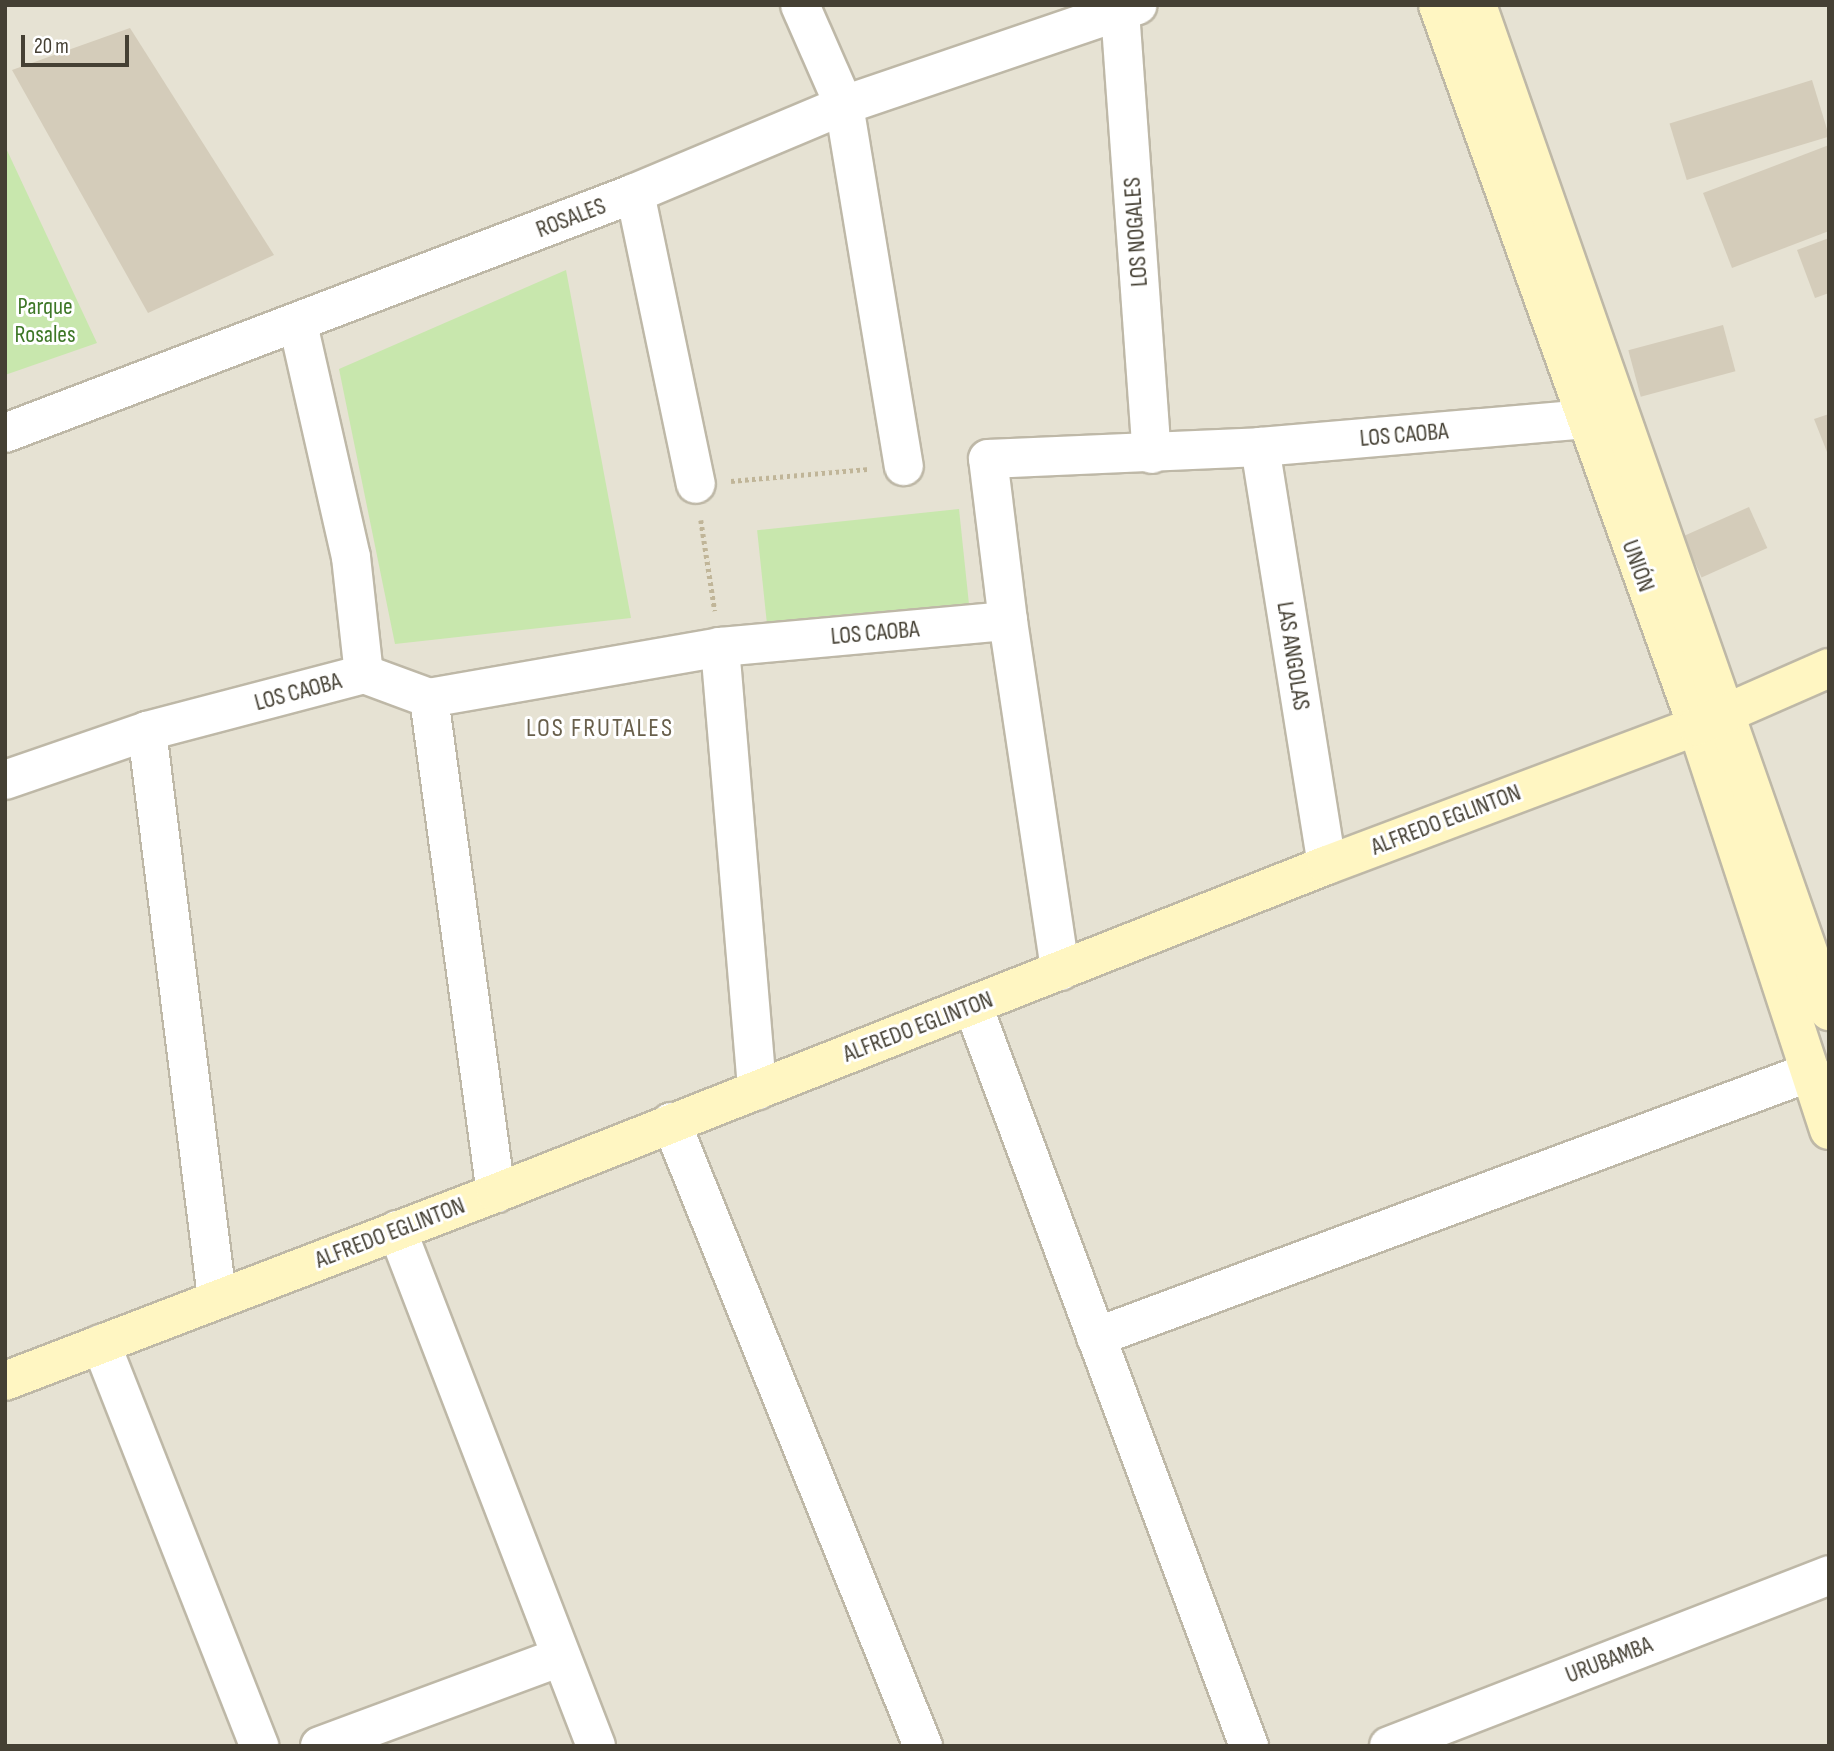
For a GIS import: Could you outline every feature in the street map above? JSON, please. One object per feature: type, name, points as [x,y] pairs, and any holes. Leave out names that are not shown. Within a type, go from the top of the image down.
[{"type":"main road","name":"UNIÓN","points":[[1438,5],[1584,419],[1712,719],[1829,1012]]},
{"type":"main road","name":"UNIÓN","points":[[1477,5],[1712,719],[1810,1072],[1829,1130]]},
{"type":"main road","name":"ALFREDO EGLINTON","points":[[5,1381],[496,1193],[1326,864],[1712,719],[1829,668]]},
{"type":"street","points":[[800,5],[844,106],[904,466]]},
{"type":"street","name":"ROSALES","points":[[5,433],[298,324],[635,193],[844,106],[1128,8]]},
{"type":"street","name":"LOS NOGALES","points":[[1128,8],[1152,454]]},
{"type":"street","points":[[635,193],[695,484]]},
{"type":"street","points":[[298,324],[351,557],[364,674]]},
{"type":"street","name":"LOS CAOBA","points":[[5,780],[147,731],[364,674],[429,698],[720,647],[1008,621],[988,459],[1152,454],[1260,447],[1584,419]]},
{"type":"street","name":"LAS ANGOLAS","points":[[1260,447],[1326,864]]},
{"type":"street","points":[[1008,621],[1060,971]]},
{"type":"street","points":[[720,647],[758,1090]]},
{"type":"street","points":[[429,698],[496,1193]]},
{"type":"street","points":[[147,731],[217,1298]]},
{"type":"street","points":[[973,1006],[1249,1746]]},
{"type":"street","points":[[1096,1337],[1810,1072]]},
{"type":"street","points":[[671,1122],[923,1746]]},
{"type":"street","points":[[397,1230],[596,1746]]},
{"type":"street","points":[[102,1344],[259,1746]]},
{"type":"street","name":"URUBAMBA","points":[[1389,1746],[1829,1575]]},
{"type":"street","points":[[320,1746],[561,1657]]},
{"type":"path","points":[[720,647],[695,484],[904,466]]},
{"type":"shaded area","points":[[5,5],[1829,5],[1829,1746],[5,1746]]},
{"type":"green space","name":"Parque Rosales","points":[[5,146],[97,343],[5,375]]},
{"type":"green space","points":[[566,270],[631,618],[395,644],[339,369]]},
{"type":"green space","points":[[959,509],[969,608],[768,630],[757,530]]},
{"type":"building","points":[[130,28],[274,255],[148,313],[12,70]]},
{"type":"building","points":[[1812,80],[1829,136],[1687,180],[1670,124]]},
{"type":"building","points":[[1829,145],[1829,231],[1732,268],[1703,193]]},
{"type":"building","points":[[1829,238],[1829,293],[1815,298],[1797,250]]},
{"type":"building","points":[[1723,325],[1735,371],[1641,397],[1628,350]]},
{"type":"building","points":[[1829,414],[1829,457],[1814,419]]},
{"type":"building","points":[[1749,507],[1767,548],[1702,577],[1683,536]]},
{"type":"district","name":"LOS FRUTALES","points":[[600,729]]}]
